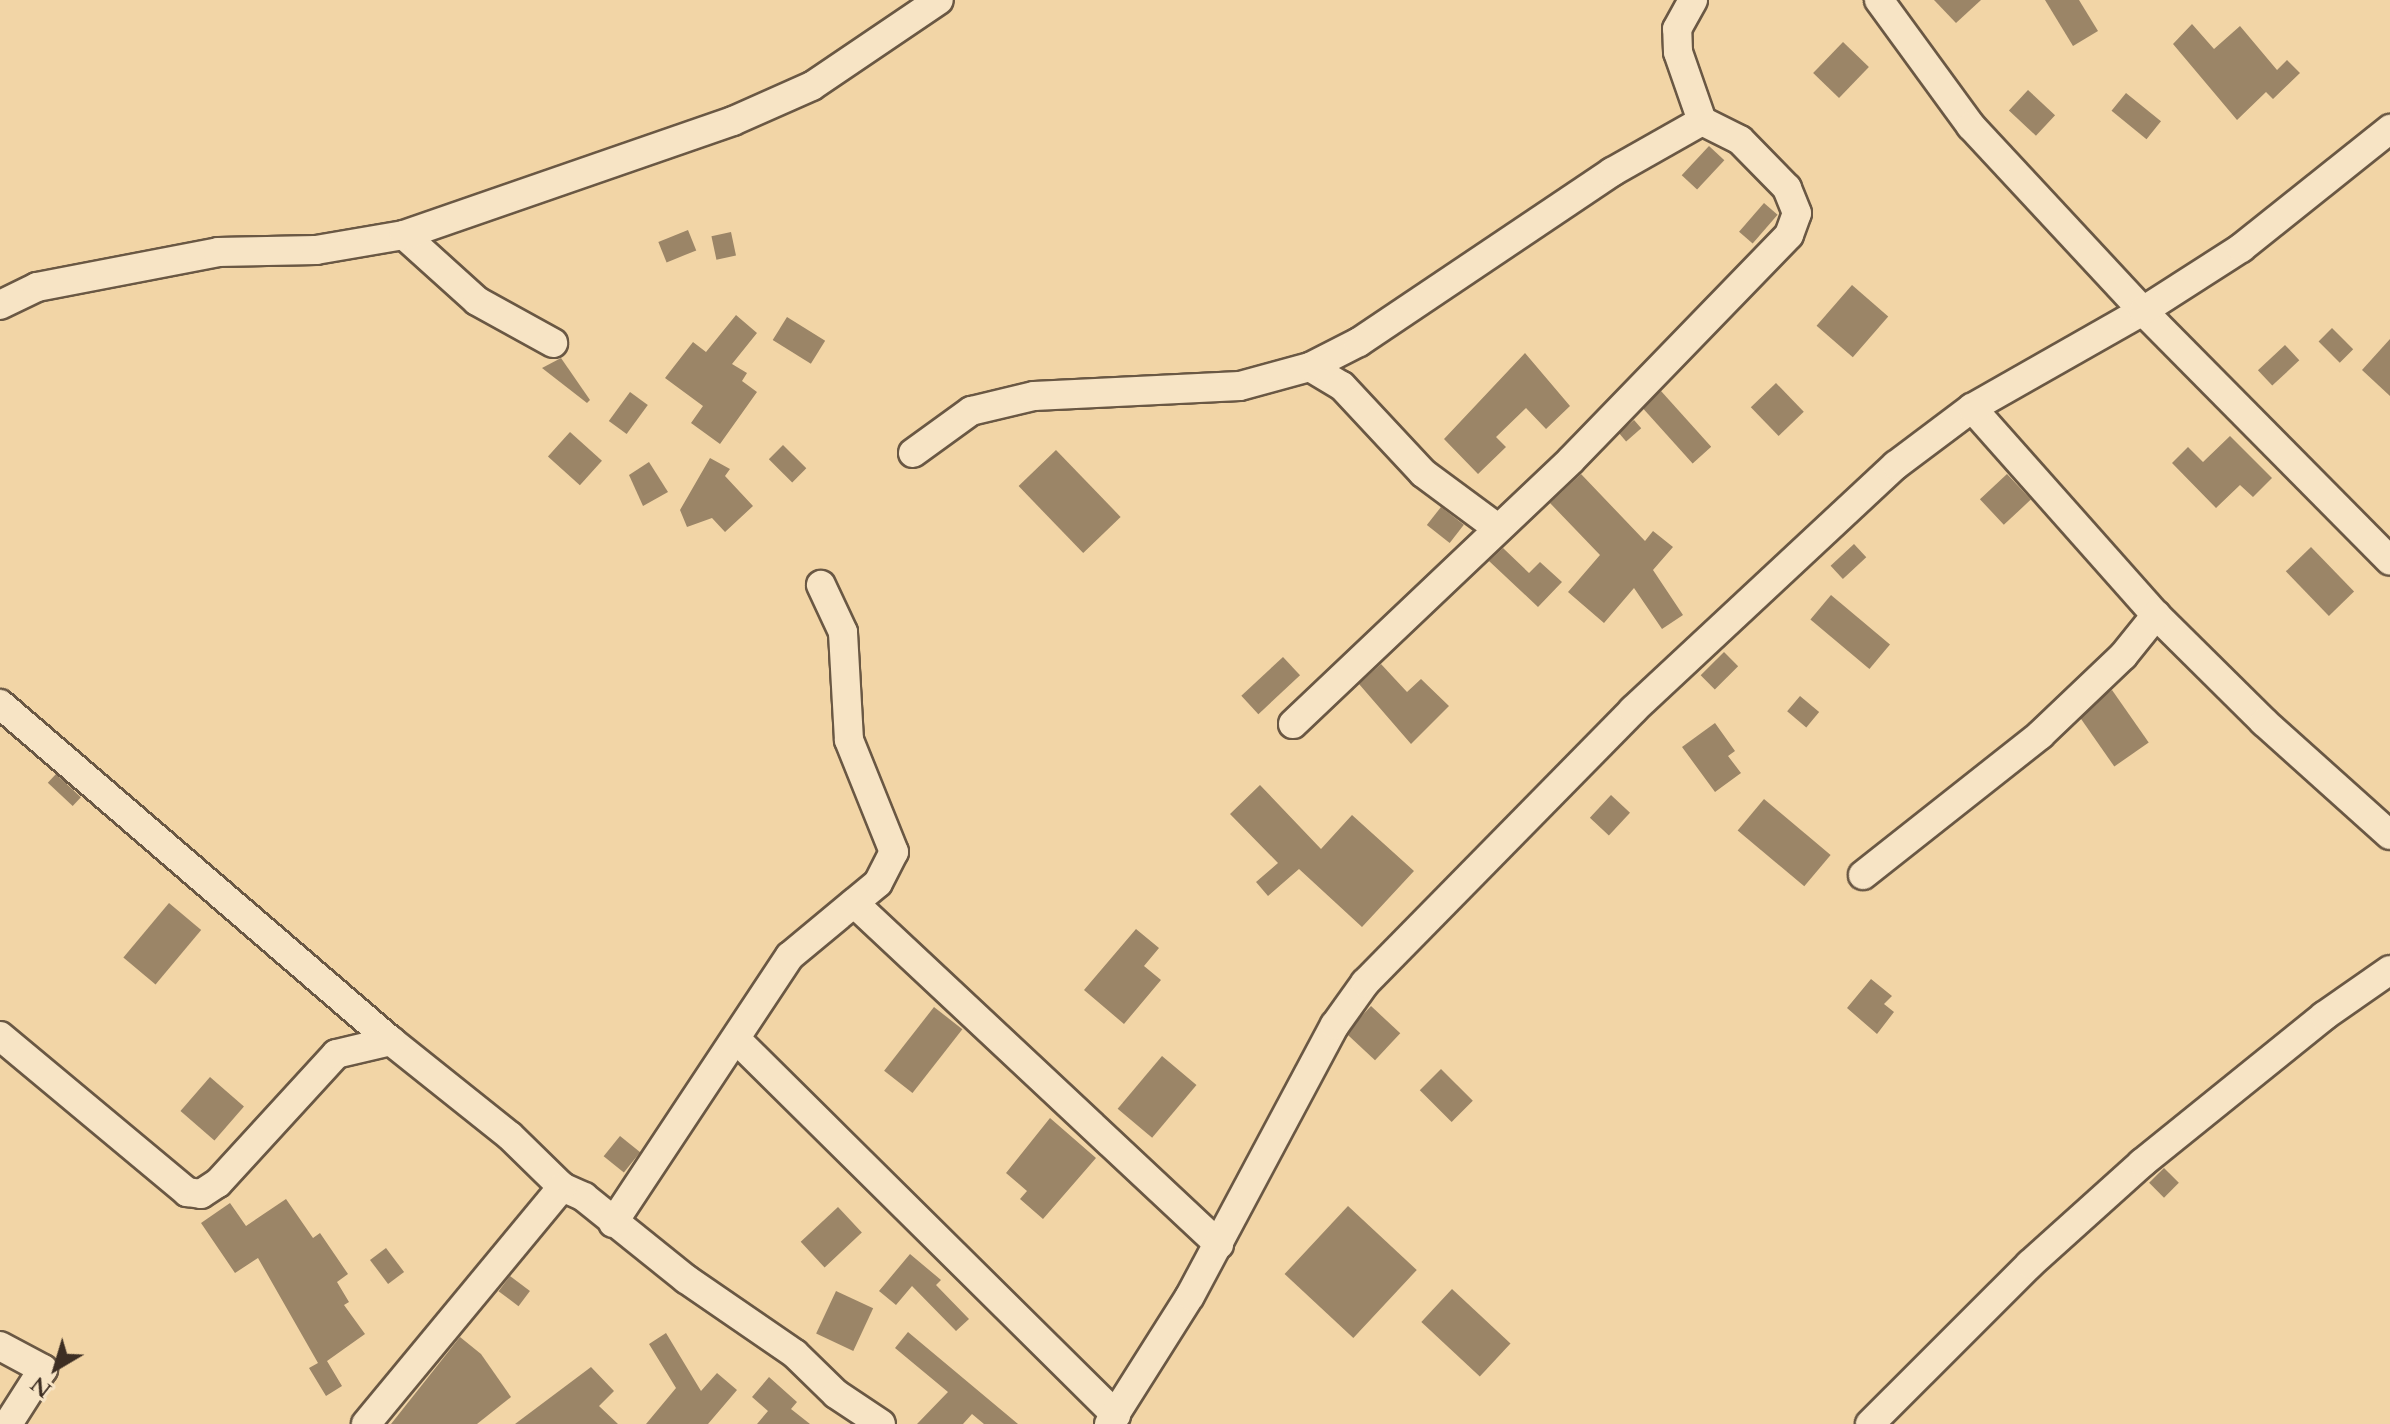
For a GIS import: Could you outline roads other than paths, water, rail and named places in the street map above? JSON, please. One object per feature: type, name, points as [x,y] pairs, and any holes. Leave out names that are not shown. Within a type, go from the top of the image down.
[{"type":"street","points":[[0,305],[37,287],[218,252],[316,250],[404,235],[733,121],[812,86],[939,0]]},
{"type":"street","points":[[1293,724],[1496,527],[1571,460],[1789,235],[1797,213],[1787,188],[1740,140],[1702,121],[1678,52],[1677,29],[1693,0]]},
{"type":"street","points":[[1879,0],[1971,126],[2143,311],[2390,561]]},
{"type":"street","points":[[913,453],[971,411],[1034,396],[1240,386],[1310,367],[1359,342],[1612,172],[1702,121]]},
{"type":"street","points":[[738,1041],[1112,1419],[1219,1244],[1335,1025],[1365,983],[1633,710],[1896,465],[1972,408],[2143,311],[2241,248],[2390,129]]},
{"type":"street","points":[[404,235],[477,301],[553,343]]},
{"type":"street","points":[[1310,367],[1342,386],[1423,473],[1496,527]]},
{"type":"street","points":[[1972,408],[2156,615],[2264,722],[2390,835]]},
{"type":"street","points":[[613,1223],[738,1041],[790,956],[878,883],[894,852],[849,740],[843,632],[821,585]]},
{"type":"street","points":[[1863,875],[2040,735],[2123,656],[2156,615]]},
{"type":"street","points":[[0,704],[391,1041],[510,1136],[562,1187],[584,1197],[613,1223],[795,1354],[836,1394],[881,1424]]},
{"type":"street","points":[[854,903],[1219,1244]]},
{"type":"street","points":[[1870,1424],[2030,1264],[2142,1163],[2324,1016],[2390,970]]},
{"type":"street","points":[[0,1036],[187,1192],[201,1194],[218,1183],[336,1054],[391,1041]]},
{"type":"street","points":[[366,1424],[562,1187]]},
{"type":"street","points":[[0,1346],[43,1369],[8,1424]]}]
